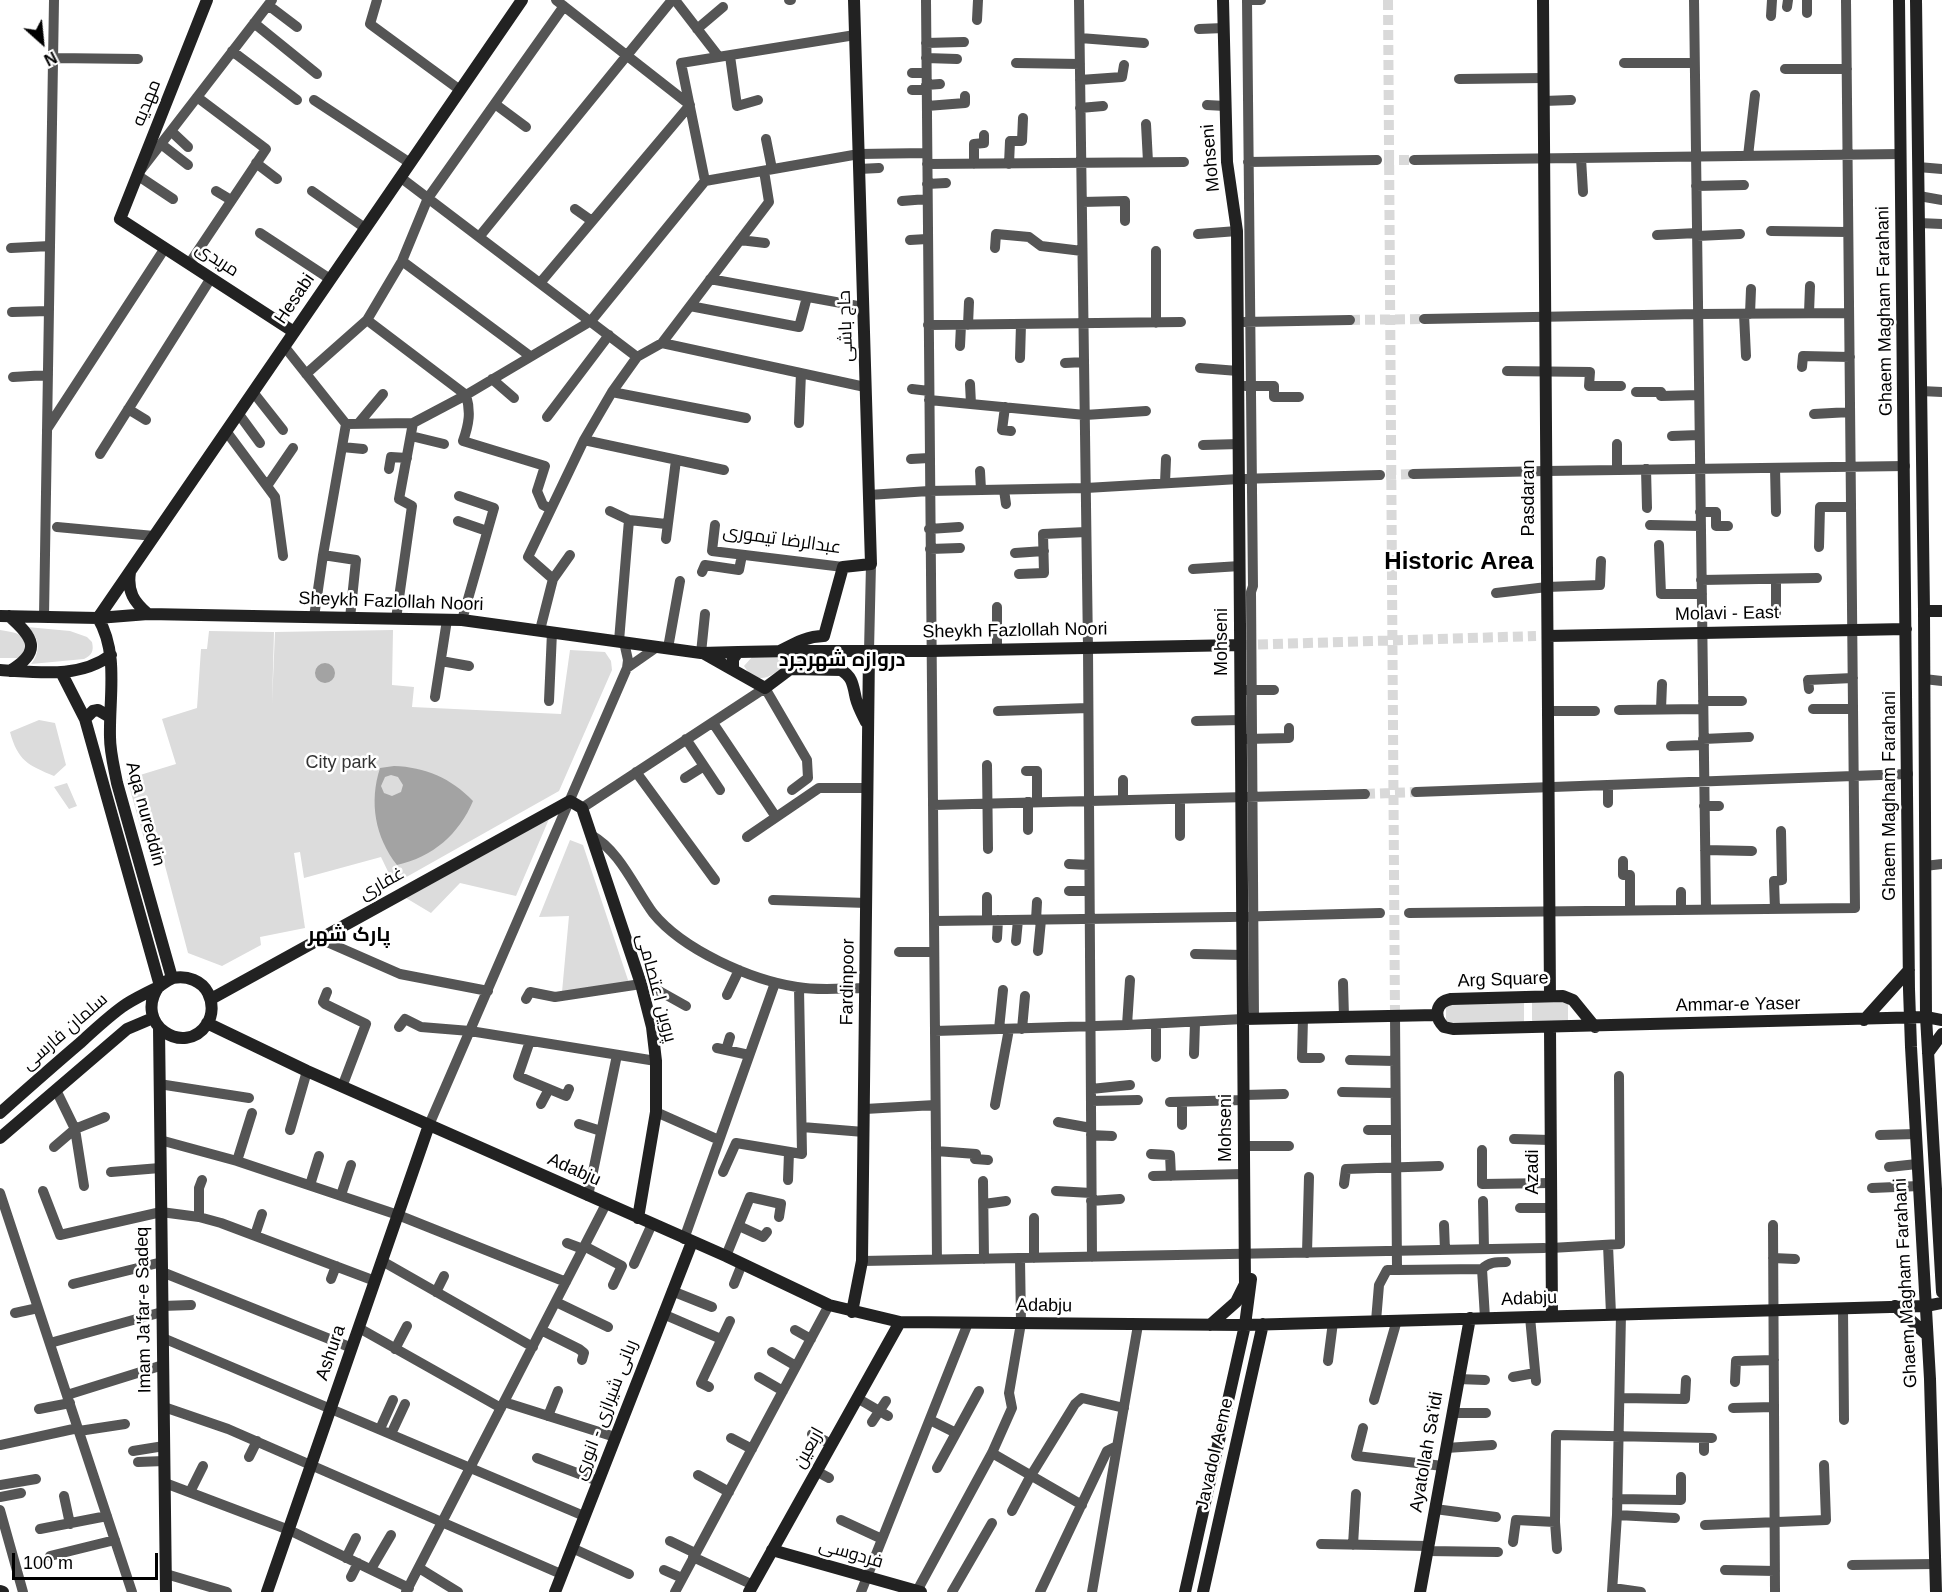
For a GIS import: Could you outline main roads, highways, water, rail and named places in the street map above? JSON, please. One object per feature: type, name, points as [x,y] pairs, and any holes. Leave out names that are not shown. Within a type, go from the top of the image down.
[{"type":"tunnel","points":[[1388,0],[1395,1016]]},
{"type":"tunnel","points":[[1384,160],[1414,160]]},
{"type":"tunnel","points":[[1350,320],[1424,319]]},
{"type":"tunnel","points":[[1386,475],[1413,474]]},
{"type":"tunnel","points":[[1243,645],[1536,636]]},
{"type":"tunnel","points":[[1365,794],[1416,792]]},
{"type":"district","name":"Historic Area","points":[[1459,562]]},
{"type":"district","name":"دروازه شهرجرد","points":[[842,660]]},
{"type":"district","name":"پارک شهر","points":[[349,935]]},
{"type":"park label","name":"City park","points":[[341,763]]}]
